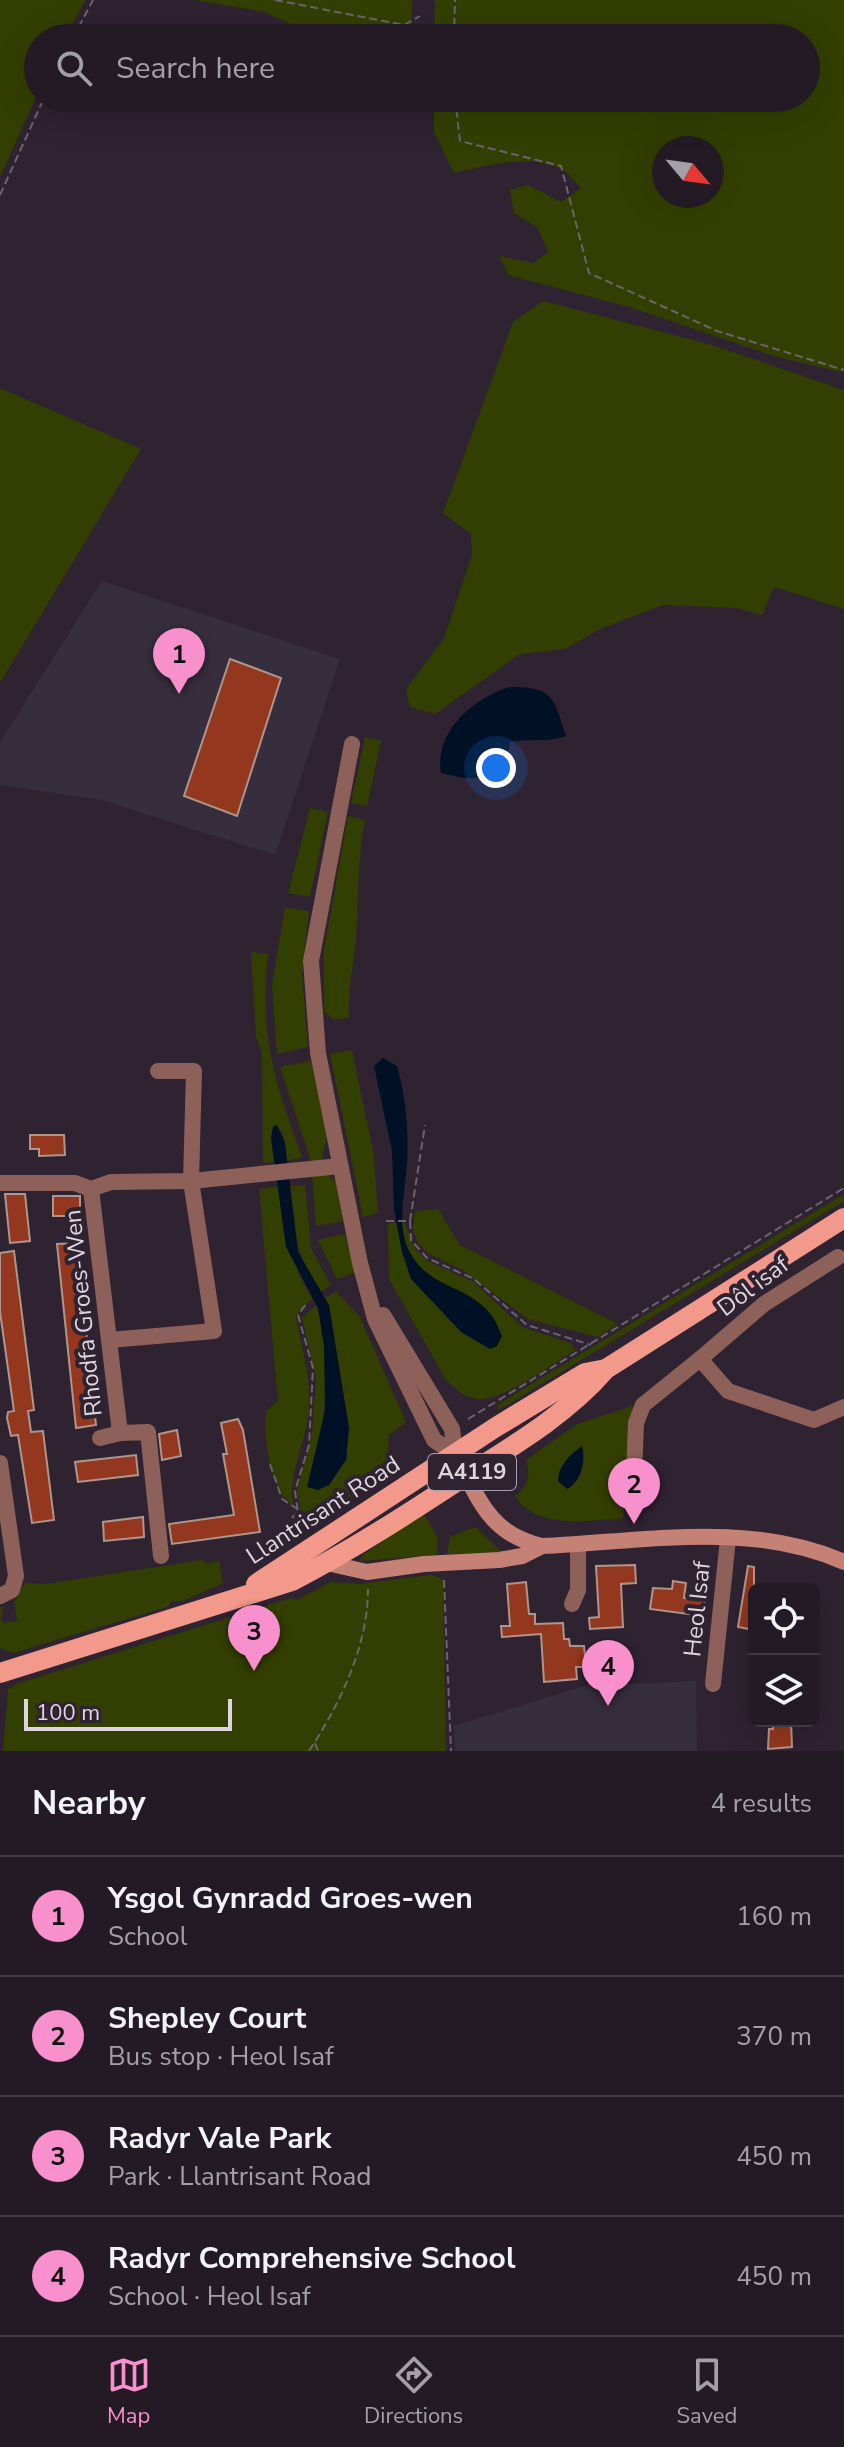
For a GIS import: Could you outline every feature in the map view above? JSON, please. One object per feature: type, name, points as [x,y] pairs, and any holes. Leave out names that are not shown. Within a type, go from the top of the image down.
[{"type":"main road","name":"Llantrisant Road","points":[[0,1673],[120,1638],[233,1598],[292,1581],[327,1563],[467,1476],[587,1391],[606,1369],[844,1218]]},
{"type":"main road","name":"Llantrisant Road","points":[[233,1598],[585,1373],[606,1369]]},
{"type":"main road","name":"Heol Isaf","points":[[455,1454],[501,1529],[512,1537],[542,1546],[696,1537],[801,1548],[844,1562]]},
{"type":"main road","points":[[327,1563],[367,1572],[522,1556],[542,1546]]},
{"type":"street","points":[[352,744],[311,961],[317,1051],[360,1263],[371,1297],[452,1429],[455,1454]]},
{"type":"street","points":[[110,1340],[214,1331],[191,1181],[194,1071],[158,1071]]},
{"type":"street","points":[[0,1183],[75,1183],[91,1189],[111,1182],[191,1181],[340,1166]]},
{"type":"street","name":"Rhodfa Groes-Wen","points":[[91,1189],[120,1433]]},
{"type":"street","name":"Dôl isaf","points":[[633,1500],[636,1423],[643,1405],[764,1304],[838,1257]]},
{"type":"street","points":[[700,1359],[728,1391],[814,1420],[844,1407]]},
{"type":"street","name":"Rhodfa Groes-Wen","points":[[100,1438],[120,1433],[148,1432],[161,1556]]},
{"type":"street","points":[[0,1463],[16,1576],[12,1590],[0,1596]]},
{"type":"street","name":"Heol Isaf","points":[[713,1684],[728,1539]]},
{"type":"street","points":[[572,1604],[578,1590],[578,1544]]},
{"type":"path","points":[[80,24],[93,0]]},
{"type":"path","points":[[275,0],[399,24]]},
{"type":"path","points":[[454,24],[455,0]]},
{"type":"path","points":[[406,24],[420,16]]},
{"type":"path","points":[[0,195],[38,112]]},
{"type":"path","points":[[457,112],[460,141],[561,166],[589,273],[717,331],[844,370]]},
{"type":"path","points":[[425,1125],[408,1221],[411,1240],[427,1258],[474,1279],[527,1325],[592,1345]]},
{"type":"path","points":[[468,1419],[670,1298],[776,1227],[844,1188]]},
{"type":"path","points":[[386,1221],[408,1221]]},
{"type":"path","points":[[300,1538],[295,1491],[309,1445],[312,1416],[313,1368],[298,1315],[306,1304]]},
{"type":"path","points":[[270,1464],[282,1499],[299,1510]]},
{"type":"path","points":[[285,1526],[299,1510]]},
{"type":"path","points":[[444,1575],[451,1751]]},
{"type":"path","points":[[309,1751],[362,1643],[368,1615],[368,1580]]},
{"type":"path","points":[[315,1742],[318,1751]]},
{"type":"shaded area","points":[[102,581],[340,659],[275,855],[101,800],[0,785],[0,742]]},
{"type":"shaded area","points":[[696,1681],[697,1751],[455,1751],[454,1726],[584,1686]]},
{"type":"green space","points":[[0,0],[86,0],[72,24],[24,24],[24,112],[29,112],[0,177]]},
{"type":"green space","points":[[195,0],[412,0],[411,24],[291,24],[264,12]]},
{"type":"green space","points":[[435,0],[844,0],[844,373],[774,356],[629,307],[508,275],[500,256],[534,263],[548,252],[538,228],[514,213],[510,190],[528,185],[561,202],[581,188],[565,171],[537,162],[508,162],[454,173],[434,132],[434,112],[820,112],[820,24],[434,24]]},
{"type":"green space","points":[[543,301],[709,344],[844,390],[844,609],[774,587],[762,615],[737,608],[663,605],[600,629],[565,649],[520,654],[435,714],[410,707],[406,689],[444,638],[472,555],[471,534],[443,513],[513,322]]},
{"type":"green space","points":[[0,388],[141,449],[0,683]]},
{"type":"green space","points":[[365,737],[381,741],[367,806],[351,803]]},
{"type":"green space","points":[[310,808],[328,812],[310,897],[288,893]]},
{"type":"green space","points":[[348,816],[365,820],[359,864],[349,1018],[333,1019],[324,1011],[324,949]]},
{"type":"green space","points":[[285,907],[309,911],[302,974],[308,1047],[277,1054],[272,985]]},
{"type":"green space","points":[[251,952],[268,954],[266,1010],[272,1058],[302,1157],[287,1161],[283,1134],[276,1125],[271,1138],[274,1162],[263,1163],[262,1053],[256,1037]]},
{"type":"green space","points":[[352,1050],[374,1155],[378,1213],[363,1217],[330,1054]]},
{"type":"green space","points":[[311,1061],[327,1134],[322,1160],[312,1164],[280,1067]]},
{"type":"green space","points":[[327,1174],[336,1182],[343,1221],[316,1226],[312,1175]]},
{"type":"green space","points":[[305,1185],[311,1248],[331,1285],[320,1292],[305,1265],[295,1229],[290,1186]]},
{"type":"green space","points":[[279,1187],[299,1275],[312,1299],[296,1315],[309,1396],[308,1420],[293,1482],[294,1506],[279,1489],[274,1477],[266,1435],[266,1411],[278,1401],[259,1189]]},
{"type":"green space","points":[[844,1194],[844,1201],[499,1410],[497,1405]]},
{"type":"green space","points":[[438,1209],[460,1245],[618,1324],[598,1337],[528,1319],[461,1269],[429,1254],[418,1243],[413,1230],[415,1211]]},
{"type":"green space","points":[[404,1222],[415,1248],[426,1260],[474,1282],[522,1327],[571,1343],[576,1350],[501,1394],[479,1399],[461,1392],[446,1380],[389,1279],[388,1223]]},
{"type":"green space","points":[[345,1234],[356,1272],[337,1279],[318,1240]]},
{"type":"green space","points":[[336,1291],[360,1317],[406,1422],[389,1435],[388,1453],[395,1466],[386,1477],[304,1532],[297,1491],[312,1434],[316,1378],[302,1318],[316,1305],[322,1323],[327,1367],[323,1415],[309,1478],[346,1460],[349,1428],[329,1305],[324,1299]]},
{"type":"green space","points":[[636,1405],[623,1518],[550,1519],[525,1507],[515,1496],[527,1480],[526,1460],[577,1424]]},
{"type":"green space","points":[[423,1513],[437,1536],[437,1555],[360,1561],[362,1556]]},
{"type":"green space","points":[[475,1527],[502,1552],[447,1554],[450,1537]]},
{"type":"green space","points":[[202,1560],[206,1564],[219,1561],[223,1583],[183,1601],[172,1601],[167,1607],[13,1653],[0,1648],[0,1607],[3,1606],[1,1620],[4,1623],[17,1621],[14,1602],[25,1583],[46,1584]]},
{"type":"green space","points":[[430,1575],[443,1579],[446,1751],[3,1751],[8,1690],[16,1684],[291,1598],[297,1600],[331,1582],[361,1584]]},
{"type":"water","points":[[510,687],[535,689],[550,697],[566,736],[510,742],[501,766],[486,777],[466,778],[441,773],[440,758],[444,744],[459,719],[483,699]]},
{"type":"water","points":[[383,1058],[397,1066],[405,1102],[408,1153],[402,1223],[407,1246],[422,1268],[434,1278],[472,1298],[494,1319],[502,1336],[497,1346],[490,1349],[461,1332],[411,1279],[394,1210],[392,1151],[374,1066]]},
{"type":"water","points":[[277,1125],[285,1143],[298,1252],[329,1305],[349,1428],[346,1460],[329,1485],[318,1490],[307,1487],[325,1411],[324,1346],[318,1308],[286,1247],[271,1138],[273,1126]]},
{"type":"water","points":[[582,1446],[581,1471],[576,1482],[567,1489],[558,1481],[560,1470]]},
{"type":"building","points":[[230,659],[281,678],[237,816],[184,796]]},
{"type":"building","points":[[30,1135],[64,1135],[65,1155],[39,1156],[39,1149],[30,1149]]},
{"type":"building","points":[[5,1194],[25,1194],[30,1241],[10,1243]]},
{"type":"building","points":[[53,1196],[80,1196],[80,1216],[53,1216]]},
{"type":"building","points":[[77,1243],[96,1425],[76,1428],[57,1244]]},
{"type":"building","points":[[14,1251],[34,1410],[28,1411],[31,1432],[43,1431],[54,1520],[32,1523],[18,1435],[11,1436],[7,1418],[8,1412],[14,1411],[0,1312],[0,1253]]},
{"type":"building","points":[[238,1419],[243,1430],[260,1532],[172,1544],[169,1524],[234,1515],[221,1423]]},
{"type":"building","points":[[177,1430],[181,1456],[162,1460],[159,1434]]},
{"type":"building","points":[[136,1455],[138,1475],[78,1482],[75,1462]]},
{"type":"building","points":[[143,1517],[144,1537],[104,1541],[103,1522]]},
{"type":"building","points":[[635,1565],[636,1583],[621,1584],[623,1627],[590,1629],[589,1618],[599,1617],[596,1566]]},
{"type":"building","points":[[748,1566],[754,1567],[754,1583],[748,1583],[748,1629],[738,1627]]},
{"type":"building","points":[[673,1581],[686,1583],[684,1598],[705,1601],[703,1616],[650,1609],[653,1588],[672,1589]]},
{"type":"building","points":[[526,1582],[529,1614],[535,1614],[535,1624],[563,1623],[564,1639],[569,1639],[570,1646],[584,1646],[586,1667],[576,1667],[577,1679],[544,1682],[541,1634],[502,1637],[501,1626],[510,1626],[507,1584]]},
{"type":"building","points":[[791,1727],[792,1747],[768,1749],[769,1729]]},
{"type":"place","name":"Ysgol Gynradd Groes-wen","points":[[179,694]]},
{"type":"place","name":"Shepley Court","points":[[634,1524]]},
{"type":"place","name":"Radyr Vale Park","points":[[254,1671]]},
{"type":"place","name":"Radyr Comprehensive School","points":[[608,1706]]}]
